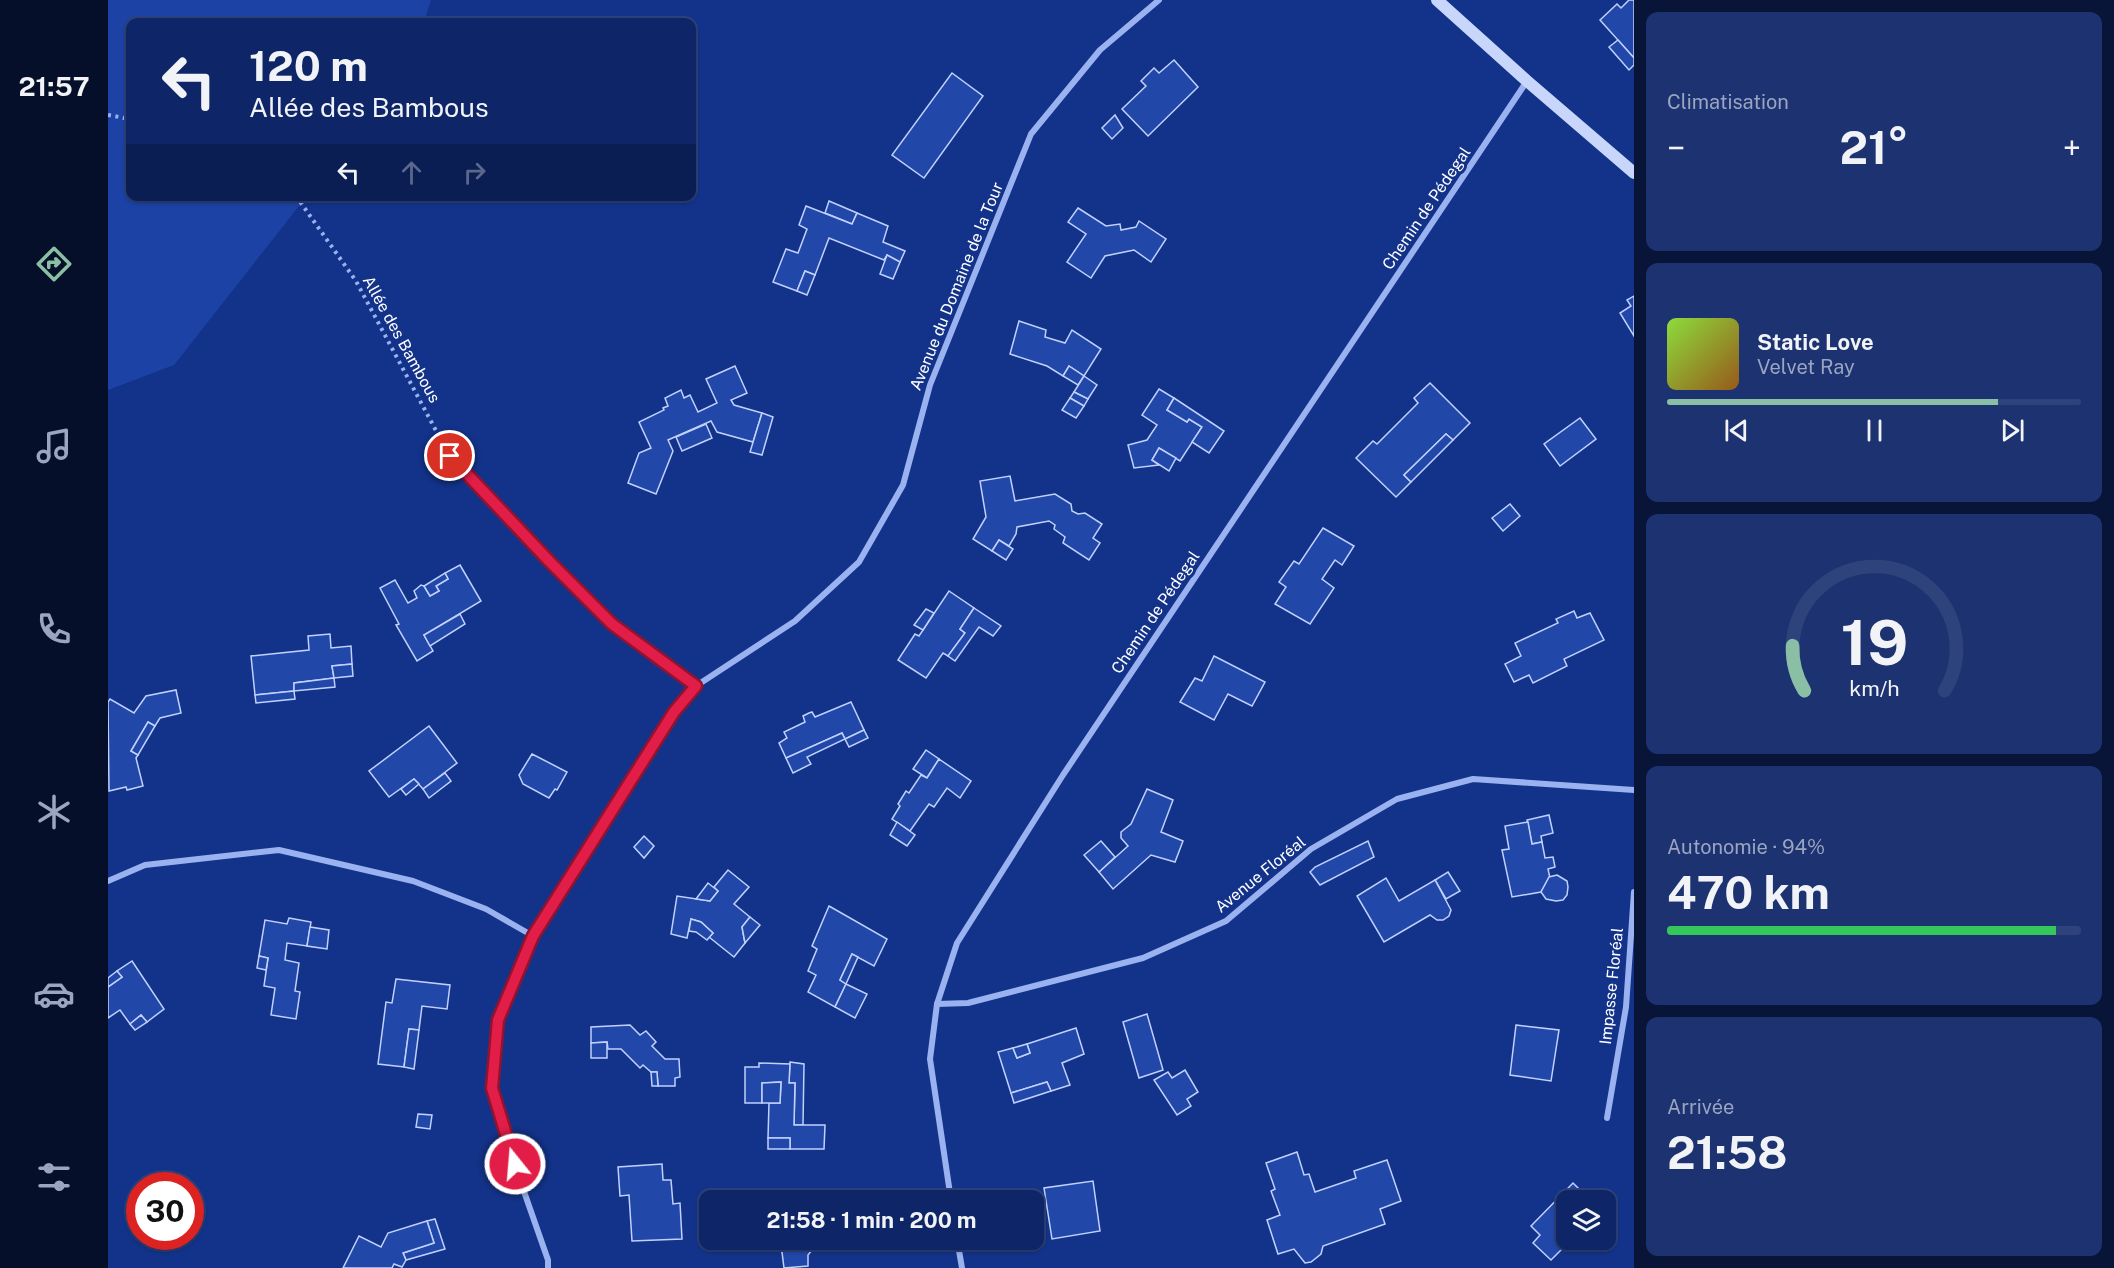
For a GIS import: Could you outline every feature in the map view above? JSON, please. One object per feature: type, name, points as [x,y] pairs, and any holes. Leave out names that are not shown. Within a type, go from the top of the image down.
[{"type":"main road","points":[[1437,0],[1634,173]]},
{"type":"street","name":"Avenue du Domaine de la Tour","points":[[548,1268],[548,1260],[521,1183],[492,1088],[498,1020],[533,936],[674,712],[696,686],[795,621],[859,562],[903,485],[930,385],[1031,134],[1100,50],[1159,0]]},
{"type":"street","name":"Chemin de Pédegal","points":[[950,1190],[930,1059],[937,1004],[957,943],[1063,775],[1527,81]]},
{"type":"street","points":[[450,456],[612,624],[696,686]]},
{"type":"street","name":"Avenue Floréal","points":[[937,1004],[968,1003],[1143,958],[1226,921],[1311,849],[1397,799],[1473,778],[1634,790]]},
{"type":"street","points":[[108,881],[145,865],[279,850],[413,881],[486,909],[533,936]]},
{"type":"street","name":"Impasse Floréal","points":[[1607,1118],[1626,1007],[1634,892]]},
{"type":"street","points":[[959,1250],[962,1268]]},
{"type":"path","points":[[108,115],[126,118]]},
{"type":"path","name":"Allée des Bambous","points":[[300,201],[356,281],[450,456]]},
{"type":"shaded area","points":[[108,0],[431,0],[425,18],[126,18],[126,201],[303,201],[174,365],[108,390]]},
{"type":"building","points":[[1629,0],[1634,0],[1634,58],[1600,20],[1617,4],[1621,8]]},
{"type":"building","points":[[1618,40],[1634,58],[1634,65],[1629,70],[1609,47]]},
{"type":"building","points":[[1174,60],[1198,87],[1148,136],[1122,109],[1146,86],[1141,81],[1154,68],[1159,73]]},
{"type":"building","points":[[952,73],[983,96],[924,178],[892,155]]},
{"type":"building","points":[[1115,115],[1123,128],[1112,139],[1102,128]]},
{"type":"building","points":[[829,201],[857,213],[852,224],[825,213]]},
{"type":"building","points":[[806,206],[852,224],[857,213],[888,226],[883,242],[905,251],[900,262],[887,255],[884,260],[829,238],[815,275],[805,271],[797,291],[773,282],[786,249],[798,253],[807,229],[799,225]]},
{"type":"building","points":[[1078,208],[1106,226],[1120,224],[1121,230],[1136,227],[1139,221],[1166,239],[1151,262],[1134,250],[1105,256],[1091,278],[1067,262],[1086,234],[1068,222]]},
{"type":"building","points":[[887,255],[900,262],[893,279],[880,274]]},
{"type":"building","points":[[805,271],[815,275],[807,295],[797,291]]},
{"type":"building","points":[[1634,296],[1634,336],[1620,313],[1631,306],[1627,300]]},
{"type":"building","points":[[1019,321],[1046,330],[1045,337],[1065,343],[1072,330],[1101,349],[1084,376],[1069,366],[1063,376],[1047,366],[1010,354]]},
{"type":"building","points":[[735,366],[747,393],[731,400],[734,405],[762,413],[753,442],[717,432],[711,421],[668,440],[673,451],[656,494],[628,483],[639,453],[651,448],[639,422],[664,410],[663,408],[668,406],[665,398],[681,390],[684,398],[690,395],[698,412],[717,403],[706,379]]},
{"type":"building","points":[[1069,366],[1084,376],[1078,385],[1063,376]]},
{"type":"building","points":[[1084,376],[1097,385],[1088,399],[1074,392]]},
{"type":"building","points":[[1430,383],[1470,423],[1453,440],[1446,434],[1404,475],[1411,482],[1396,497],[1356,458],[1373,441],[1377,444],[1418,403],[1414,398]]},
{"type":"building","points":[[1159,389],[1174,398],[1167,410],[1187,422],[1189,419],[1202,427],[1180,461],[1159,448],[1152,460],[1159,465],[1134,468],[1128,445],[1147,440],[1157,425],[1142,415]]},
{"type":"building","points":[[1074,392],[1088,399],[1084,406],[1070,398]]},
{"type":"building","points":[[1070,398],[1084,406],[1076,418],[1062,410]]},
{"type":"building","points":[[1174,398],[1224,431],[1209,453],[1192,442],[1202,427],[1189,419],[1187,422],[1167,410]]},
{"type":"building","points":[[762,413],[773,417],[762,455],[750,452]]},
{"type":"building","points":[[1580,418],[1596,439],[1560,466],[1544,444]]},
{"type":"building","points":[[706,424],[712,438],[682,451],[676,437]]},
{"type":"building","points":[[1446,434],[1453,440],[1411,482],[1404,475]]},
{"type":"building","points":[[1159,448],[1176,458],[1169,471],[1152,460]]},
{"type":"building","points":[[1010,476],[1015,501],[1055,494],[1071,504],[1072,511],[1078,514],[1085,513],[1102,524],[1093,538],[1100,543],[1089,560],[1063,543],[1065,537],[1054,529],[1055,525],[1049,521],[1017,527],[1009,546],[999,540],[992,551],[973,539],[986,517],[980,481]]},
{"type":"building","points":[[1510,504],[1520,516],[1503,531],[1492,518]]},
{"type":"building","points":[[1323,528],[1354,546],[1342,565],[1335,560],[1322,579],[1334,588],[1310,624],[1275,604],[1286,587],[1279,582],[1294,561],[1299,564]]},
{"type":"building","points":[[999,540],[1013,549],[1006,560],[992,551]]},
{"type":"building","points":[[460,565],[481,601],[424,635],[433,651],[417,661],[396,625],[399,624],[380,588],[395,580],[408,603],[417,598],[414,591],[421,585],[430,596],[439,591],[436,586],[448,579],[445,573]]},
{"type":"building","points":[[445,573],[448,579],[436,586],[439,591],[430,596],[424,586]]},
{"type":"building","points":[[949,591],[974,608],[960,629],[965,633],[948,656],[943,653],[926,678],[898,660],[915,634],[919,636]]},
{"type":"building","points":[[974,608],[1001,626],[993,636],[979,627],[955,661],[948,656],[965,633],[960,629]]},
{"type":"building","points":[[926,609],[934,613],[923,630],[914,625]]},
{"type":"building","points":[[1574,611],[1577,618],[1590,613],[1604,640],[1564,659],[1567,666],[1533,683],[1529,675],[1514,682],[1505,664],[1521,656],[1515,643],[1558,623],[1556,619]]},
{"type":"building","points":[[460,614],[465,624],[430,646],[424,635]]},
{"type":"building","points":[[330,634],[331,648],[351,646],[352,664],[332,666],[334,678],[294,683],[294,691],[255,695],[251,656],[309,650],[308,636]]},
{"type":"building","points":[[1214,656],[1265,682],[1252,706],[1228,694],[1214,720],[1180,702],[1195,678],[1202,681]]},
{"type":"building","points":[[352,664],[353,676],[334,678],[332,666]]},
{"type":"building","points":[[334,678],[335,687],[294,691],[294,683]]},
{"type":"building","points":[[176,690],[181,713],[160,718],[155,726],[148,722],[131,751],[138,755],[136,758],[143,786],[109,791],[108,702],[110,699],[134,713],[146,696]]},
{"type":"building","points":[[294,691],[295,699],[256,703],[255,695]]},
{"type":"building","points":[[851,702],[864,730],[845,739],[842,733],[786,758],[779,743],[787,738],[784,732],[805,722],[803,716],[809,713],[812,712],[815,717]]},
{"type":"building","points":[[148,722],[155,726],[138,755],[131,751]]},
{"type":"building","points":[[429,726],[457,763],[423,789],[414,779],[389,797],[369,771]]},
{"type":"building","points":[[864,730],[868,738],[849,747],[845,739]]},
{"type":"building","points":[[842,733],[845,739],[807,757],[811,764],[793,773],[786,758]]},
{"type":"building","points":[[926,750],[939,759],[927,778],[913,769]]},
{"type":"building","points":[[532,754],[567,772],[557,790],[555,789],[549,798],[523,784],[519,775]]},
{"type":"building","points":[[939,759],[971,781],[960,798],[947,788],[934,807],[929,804],[910,831],[892,819],[900,806],[898,804],[906,791],[909,793],[921,775],[927,778]]},
{"type":"building","points":[[445,773],[451,781],[429,798],[423,789]]},
{"type":"building","points":[[414,779],[419,784],[406,795],[401,789]]},
{"type":"building","points":[[1147,789],[1173,800],[1161,832],[1183,841],[1175,862],[1151,855],[1113,889],[1099,872],[1128,846],[1121,838],[1121,832],[1131,824]]},
{"type":"building","points":[[1549,815],[1553,833],[1541,836],[1542,842],[1532,844],[1527,820]]},
{"type":"building","points":[[897,822],[915,835],[907,846],[890,835]]},
{"type":"building","points":[[1528,822],[1532,844],[1542,842],[1545,858],[1553,857],[1555,867],[1548,869],[1550,878],[1541,892],[1512,897],[1502,850],[1509,849],[1505,826]]},
{"type":"building","points":[[644,836],[654,846],[644,858],[634,847]]},
{"type":"building","points":[[1101,841],[1115,857],[1099,872],[1084,855]]},
{"type":"building","points":[[1368,841],[1374,857],[1320,885],[1310,872],[1315,867]]},
{"type":"building","points":[[728,870],[749,887],[734,904],[750,917],[742,927],[745,943],[734,957],[709,937],[713,933],[701,922],[691,919],[687,938],[671,934],[677,896],[710,901],[718,891],[714,887]]},
{"type":"building","points":[[1448,872],[1460,891],[1446,899],[1435,880]]},
{"type":"building","points":[[1557,875],[1567,881],[1567,895],[1563,900],[1546,899],[1541,892],[1549,877]]},
{"type":"building","points":[[1386,878],[1399,901],[1435,880],[1451,910],[1449,916],[1443,920],[1437,920],[1430,915],[1384,942],[1357,896]]},
{"type":"building","points":[[708,883],[718,891],[710,901],[696,899]]},
{"type":"building","points":[[829,906],[887,939],[874,966],[852,954],[840,980],[846,984],[835,1007],[808,992],[816,975],[808,971],[817,949],[812,946]]},
{"type":"building","points":[[750,917],[760,925],[745,943],[742,927]]},
{"type":"building","points":[[289,918],[311,922],[307,946],[287,943],[285,960],[299,963],[295,991],[300,992],[296,1019],[271,1015],[275,988],[264,986],[268,958],[259,956],[265,920],[287,924]]},
{"type":"building","points":[[691,919],[701,922],[713,933],[707,940],[696,932],[689,931]]},
{"type":"building","points":[[310,927],[329,930],[327,949],[307,946]]},
{"type":"building","points":[[852,954],[858,957],[846,984],[840,980]]},
{"type":"building","points":[[259,956],[268,958],[266,970],[257,968]]},
{"type":"building","points":[[132,961],[164,1009],[147,1022],[141,1015],[130,1024],[120,1010],[108,1018],[108,987],[122,977],[117,971]]},
{"type":"building","points":[[117,971],[122,977],[108,987],[108,978]]},
{"type":"building","points":[[396,979],[450,985],[447,1009],[422,1006],[419,1030],[409,1029],[404,1067],[378,1064],[386,1002],[392,1003]]},
{"type":"building","points":[[846,984],[867,994],[855,1018],[835,1007]]},
{"type":"building","points":[[1147,1014],[1163,1070],[1139,1078],[1123,1022]]},
{"type":"building","points":[[141,1015],[147,1022],[135,1030],[130,1024]]},
{"type":"building","points":[[630,1025],[640,1035],[646,1031],[656,1042],[652,1046],[665,1059],[679,1059],[680,1077],[675,1078],[675,1086],[658,1086],[657,1072],[651,1072],[643,1065],[640,1068],[621,1049],[608,1049],[607,1042],[591,1043],[591,1027]]},
{"type":"building","points":[[1516,1025],[1559,1030],[1551,1081],[1510,1075]]},
{"type":"building","points":[[1076,1028],[1084,1054],[1062,1063],[1070,1085],[1051,1091],[1047,1082],[1011,1093],[998,1052],[1013,1048],[1017,1058],[1030,1053],[1027,1044]]},
{"type":"building","points":[[409,1029],[419,1030],[414,1069],[404,1067]]},
{"type":"building","points":[[607,1042],[607,1058],[591,1058],[591,1043]]},
{"type":"building","points":[[1027,1044],[1030,1053],[1017,1058],[1013,1048]]},
{"type":"building","points":[[790,1062],[804,1064],[803,1125],[794,1125],[795,1083],[789,1083]]},
{"type":"building","points":[[759,1063],[790,1064],[789,1083],[795,1083],[794,1125],[825,1125],[824,1149],[790,1149],[790,1138],[768,1138],[769,1103],[780,1103],[781,1082],[762,1083],[762,1103],[745,1103],[745,1067],[759,1067]]},
{"type":"building","points":[[1185,1070],[1198,1092],[1187,1099],[1191,1106],[1177,1115],[1154,1080],[1168,1072],[1172,1078]]},
{"type":"building","points":[[651,1072],[657,1072],[658,1086],[652,1086]]},
{"type":"building","points":[[781,1082],[780,1103],[762,1103],[762,1083]]},
{"type":"building","points":[[1047,1082],[1051,1091],[1014,1103],[1011,1093]]},
{"type":"building","points":[[418,1114],[432,1115],[430,1129],[416,1127]]},
{"type":"building","points":[[768,1138],[790,1138],[790,1149],[768,1149]]},
{"type":"building","points":[[1297,1152],[1304,1175],[1309,1174],[1315,1192],[1356,1178],[1354,1171],[1387,1160],[1401,1201],[1380,1209],[1385,1224],[1323,1246],[1321,1254],[1311,1262],[1305,1263],[1294,1249],[1278,1254],[1267,1220],[1280,1215],[1271,1191],[1275,1189],[1266,1163]]},
{"type":"building","points":[[662,1164],[663,1180],[671,1180],[673,1204],[680,1203],[682,1239],[632,1241],[629,1195],[620,1196],[618,1167]]},
{"type":"building","points":[[1093,1181],[1100,1231],[1052,1239],[1044,1188]]},
{"type":"building","points":[[1573,1183],[1580,1190],[1566,1190]]},
{"type":"building","points":[[1556,1200],[1556,1250],[1561,1250],[1551,1260],[1533,1243],[1540,1235],[1531,1226]]},
{"type":"building","points":[[435,1219],[445,1249],[406,1260],[403,1253],[434,1243],[427,1221]]},
{"type":"building","points":[[427,1221],[434,1243],[403,1253],[406,1260],[402,1267],[394,1264],[392,1268],[343,1268],[359,1236],[381,1247],[388,1233]]},
{"type":"building","points":[[784,1250],[812,1250],[808,1255],[808,1266],[784,1268]]},
{"type":"route","points":[[450,456],[612,624],[696,686],[674,712],[533,936],[498,1020],[492,1088],[515,1164]]}]
